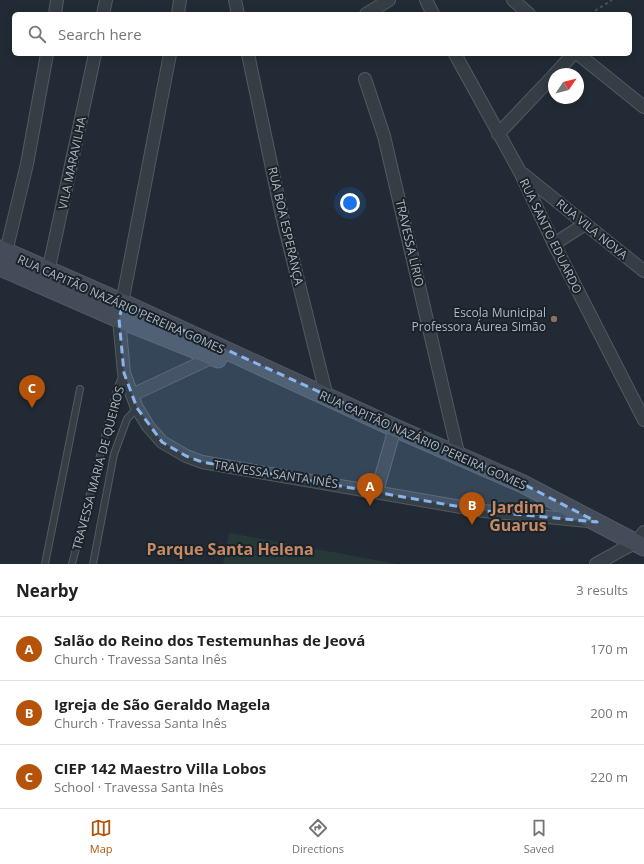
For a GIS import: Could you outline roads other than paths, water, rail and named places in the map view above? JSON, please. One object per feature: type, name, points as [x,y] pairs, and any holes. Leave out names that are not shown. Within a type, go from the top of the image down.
[{"type":"main road","name":"RUA CAPITÃO NAZÁRIO PEREIRA GOMES","points":[[2,256],[48,272],[123,303],[459,457],[523,484],[597,522],[641,540]]},
{"type":"main road","name":"RUA CAPITÃO NAZÁRIO PEREIRA GOMES","points":[[2,256],[119,320],[213,357],[283,387],[308,388]]},
{"type":"street","points":[[55,12],[57,0]]},
{"type":"street","points":[[103,12],[106,0]]},
{"type":"street","points":[[178,12],[180,0]]},
{"type":"street","points":[[235,0],[238,12]]},
{"type":"street","points":[[369,12],[389,0]]},
{"type":"street","points":[[426,0],[432,12]]},
{"type":"street","points":[[513,0],[527,12]]},
{"type":"street","points":[[2,256],[27,164],[47,56]]},
{"type":"street","name":"VILA MARAVILHA","points":[[48,272],[95,56]]},
{"type":"street","name":"TRAVESSA SANTA INÊS","points":[[170,56],[119,320],[124,372],[132,395],[137,408],[148,426],[162,442],[186,456],[202,462],[377,491],[484,511],[597,522]]},
{"type":"street","name":"RUA BOA ESPERANÇA","points":[[248,56],[282,216],[327,397]]},
{"type":"street","name":"RUA SANTO EDUARDO","points":[[456,56],[520,172],[554,244],[644,420]]},
{"type":"street","points":[[560,68],[571,56]]},
{"type":"street","points":[[580,56],[644,107]]},
{"type":"street","name":"TRAVESSA LÍRIO","points":[[365,79],[384,136],[459,457]]},
{"type":"street","points":[[498,134],[548,80]]},
{"type":"street","name":"RUA VILA NOVA","points":[[520,172],[644,271]]},
{"type":"street","points":[[554,244],[585,224]]},
{"type":"street","points":[[132,395],[213,357]]},
{"type":"street","points":[[377,491],[395,428]]},
{"type":"street","points":[[596,564],[641,540]]},
{"type":"lane","name":"TRAVESSA MARIA DE QUEIROS","points":[[72,564],[117,390],[124,372]]},
{"type":"lane","points":[[45,564],[80,389]]},
{"type":"lane","points":[[93,564],[114,454],[127,419],[137,408]]},
{"type":"place","name":"Escola Municipal Professora Áurea Simão","points":[[554,319]]},
{"type":"place","name":"CIEP 142 Maestro Villa Lobos","points":[[32,408]]},
{"type":"place","name":"Salão do Reino dos Testemunhas de Jeová","points":[[370,506]]},
{"type":"place","name":"Igreja de São Geraldo Magela","points":[[472,525]]},
{"type":"district","name":"Jardim Guarus","points":[[518,516]]},
{"type":"district","name":"Parque Santa Helena","points":[[230,549]]}]
